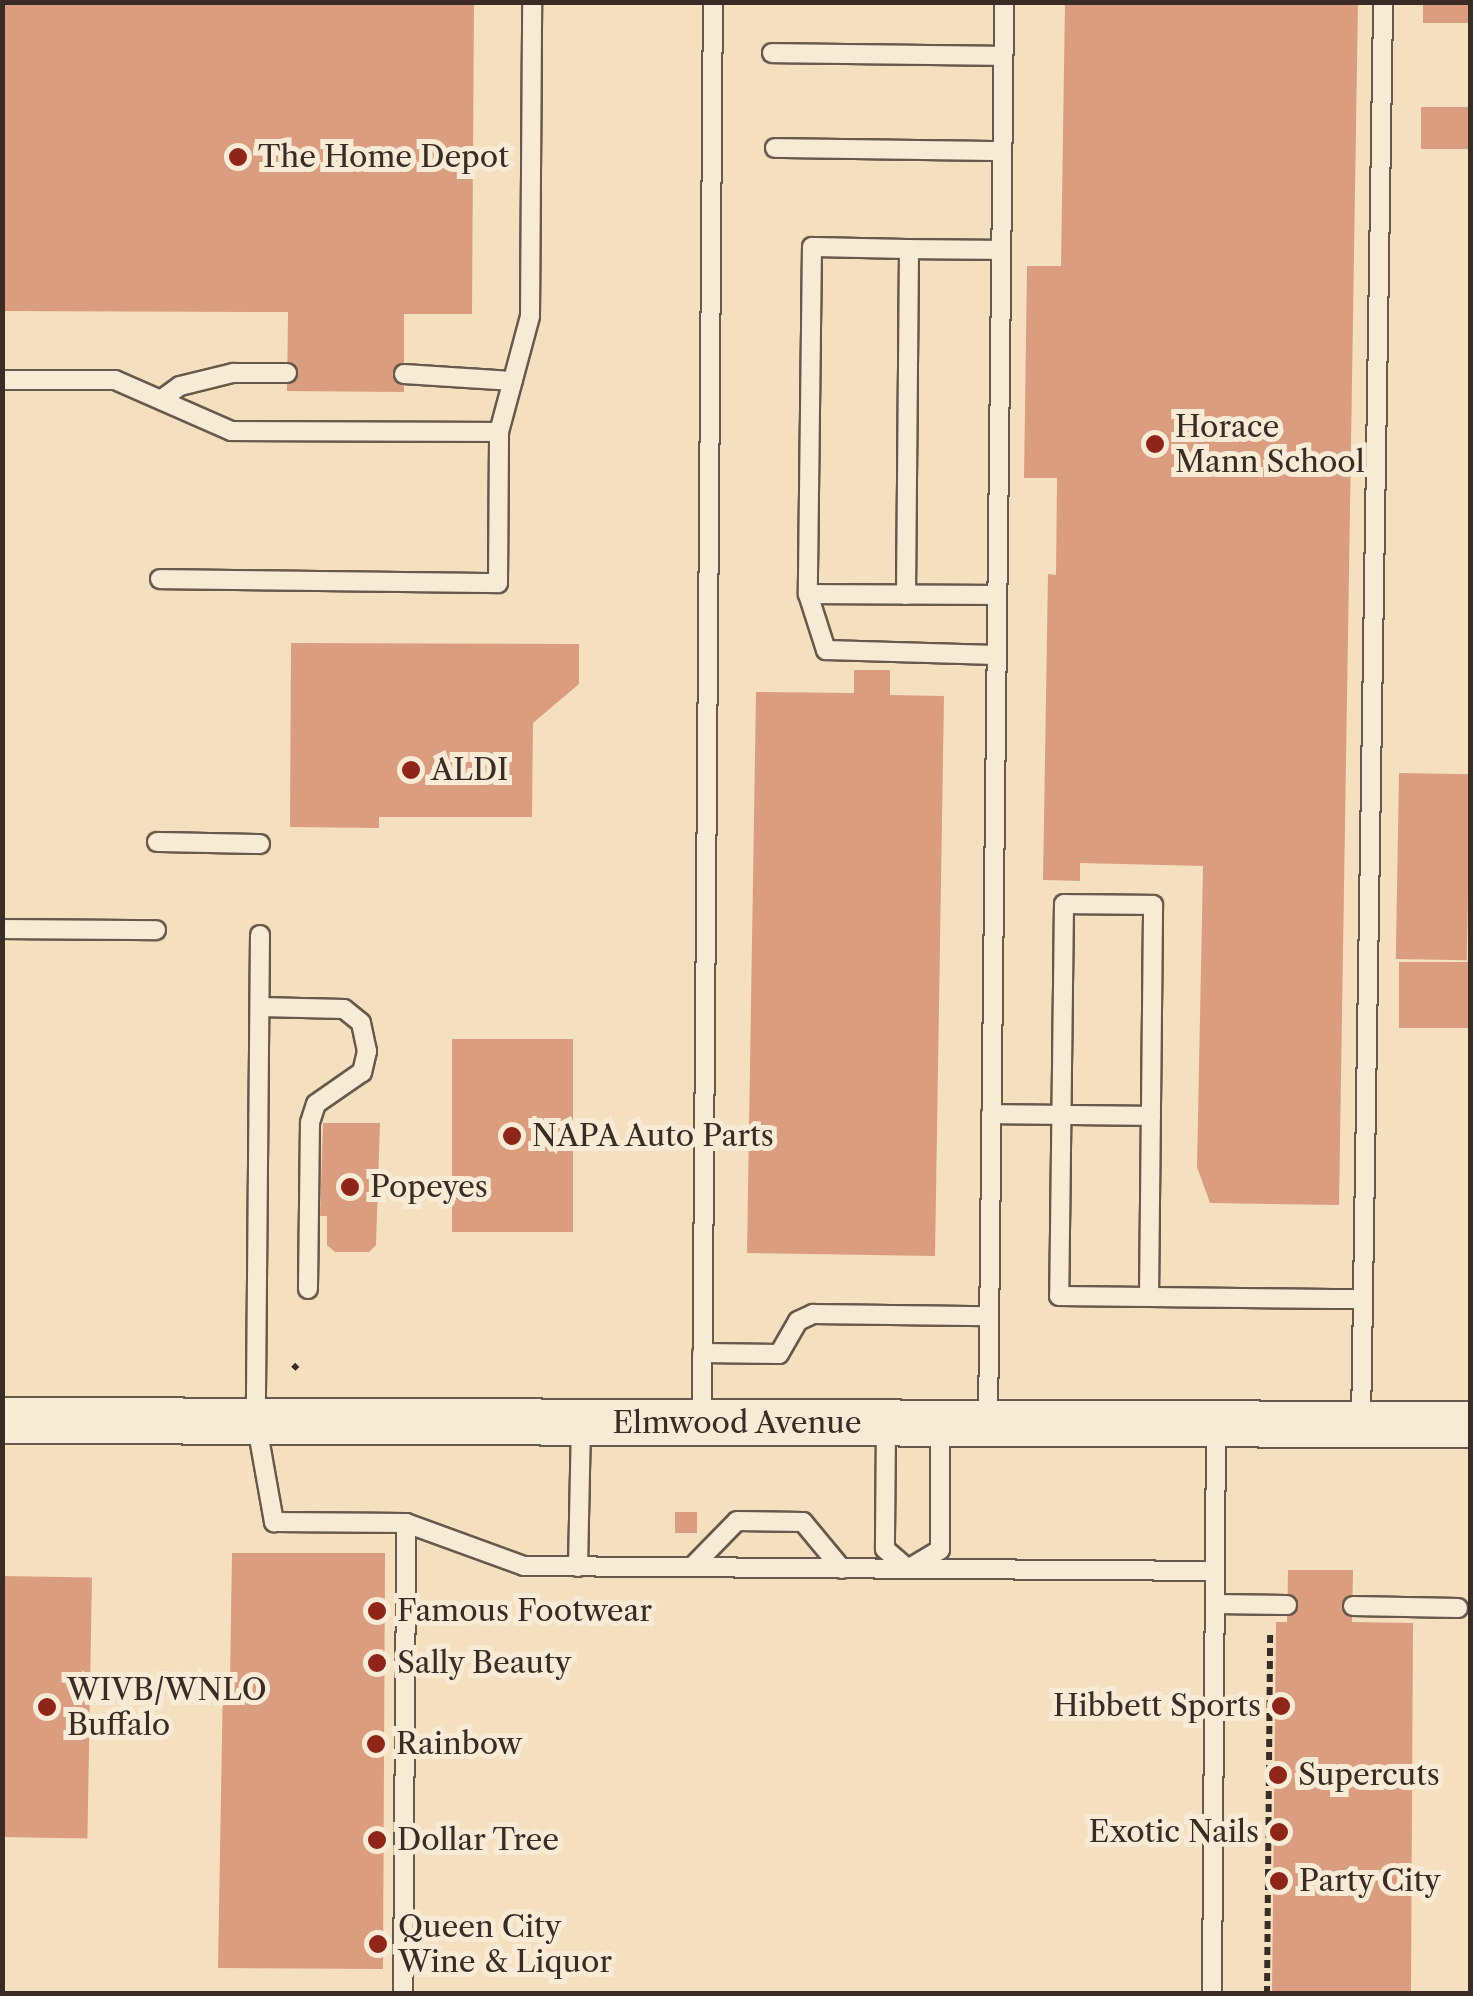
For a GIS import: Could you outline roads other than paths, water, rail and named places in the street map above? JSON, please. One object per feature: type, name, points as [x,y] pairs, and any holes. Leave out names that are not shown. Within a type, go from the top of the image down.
[{"type":"street","name":"Elmwood Avenue","points":[[2,1420],[1470,1424]]},
{"type":"lane","points":[[160,579],[498,583],[499,432],[530,316],[532,2]]},
{"type":"lane","points":[[702,1423],[713,2]]},
{"type":"lane","points":[[988,1424],[1004,2]]},
{"type":"lane","points":[[1361,1424],[1383,2]]},
{"type":"lane","points":[[772,53],[1004,56]]},
{"type":"lane","points":[[774,148],[1002,150]]},
{"type":"lane","points":[[996,654],[826,650],[808,594],[812,247],[1001,250]]},
{"type":"lane","points":[[906,595],[909,249]]},
{"type":"lane","points":[[162,399],[220,375],[287,373]]},
{"type":"lane","points":[[404,374],[513,381]]},
{"type":"lane","points":[[2,380],[115,380],[231,431],[499,432]]},
{"type":"lane","points":[[808,594],[998,596]]},
{"type":"lane","points":[[157,842],[260,844]]},
{"type":"lane","points":[[1149,1297],[1154,905],[1064,904],[1060,1296],[1149,1297],[1363,1299]]},
{"type":"lane","points":[[2,929],[156,930]]},
{"type":"lane","points":[[260,935],[256,1421],[274,1522],[406,1524],[524,1566],[1215,1572]]},
{"type":"lane","points":[[260,1007],[344,1009],[360,1023],[367,1050],[362,1072],[316,1104],[310,1123],[308,1289]]},
{"type":"lane","points":[[991,1114],[1151,1116]]},
{"type":"lane","points":[[702,1353],[779,1354],[798,1321],[813,1314],[989,1316]]},
{"type":"lane","points":[[578,1566],[581,1423]]},
{"type":"lane","points":[[886,1424],[884,1549],[908,1569]]},
{"type":"lane","points":[[908,1569],[940,1550],[940,1424]]},
{"type":"lane","points":[[1212,1994],[1216,1425]]},
{"type":"lane","points":[[692,1567],[724,1528],[754,1522],[803,1522],[842,1569]]},
{"type":"lane","points":[[404,1994],[406,1524]]},
{"type":"lane","points":[[1215,1604],[1288,1605]]},
{"type":"lane","points":[[1353,1606],[1458,1608]]},
{"type":"place","name":"The Home Depot","points":[[238,157]]},
{"type":"place","name":"Horace Mann School","points":[[1155,444]]},
{"type":"place","name":"ALDI","points":[[411,770]]},
{"type":"place","name":"NAPA Auto Parts","points":[[512,1136]]},
{"type":"place","name":"Popeyes","points":[[350,1187]]},
{"type":"place","name":"Famous Footwear","points":[[377,1611]]},
{"type":"place","name":"Sally Beauty","points":[[377,1663]]},
{"type":"place","name":"Hibbett Sports","points":[[1281,1706]]},
{"type":"place","name":"WIVB/WNLO Buffalo","points":[[47,1707]]},
{"type":"place","name":"Rainbow","points":[[376,1744]]},
{"type":"place","name":"Supercuts","points":[[1278,1775]]},
{"type":"place","name":"Exotic Nails","points":[[1279,1832]]},
{"type":"place","name":"Dollar Tree","points":[[377,1840]]},
{"type":"place","name":"Party City","points":[[1279,1881]]},
{"type":"place","name":"Queen City Wine & Liquor","points":[[378,1944]]}]
